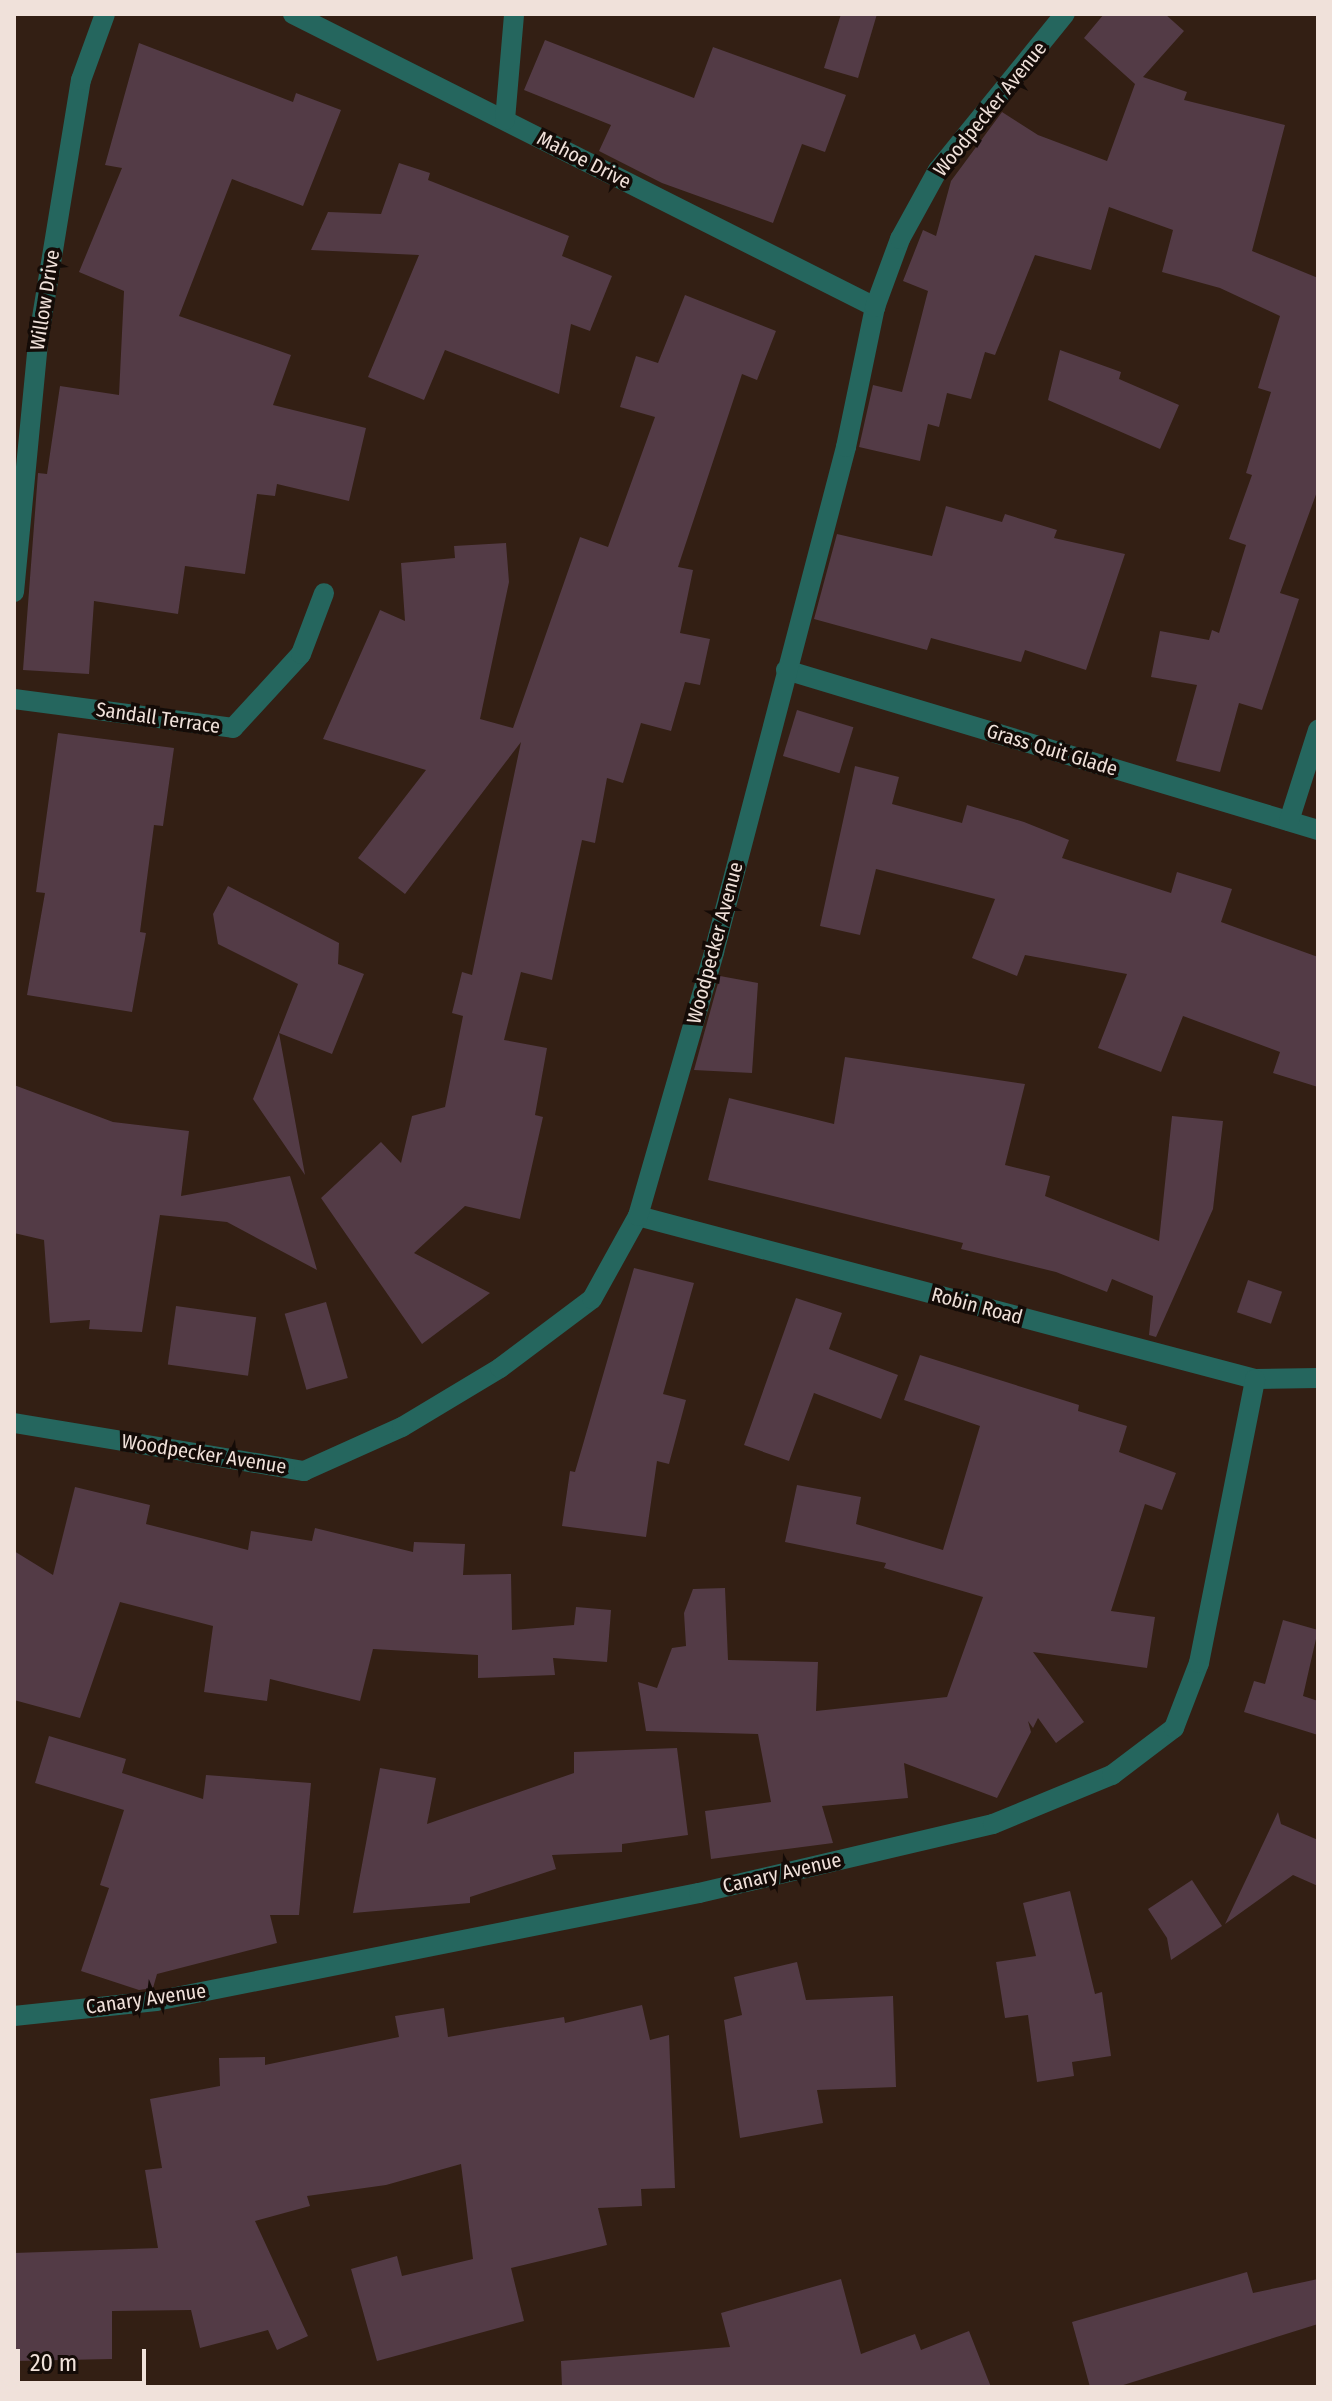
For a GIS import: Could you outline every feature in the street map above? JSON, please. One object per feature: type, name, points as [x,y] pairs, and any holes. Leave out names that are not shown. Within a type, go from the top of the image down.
[{"type":"street","name":"Willow Drive","points":[[14,592],[38,342],[81,80],[105,14]]},
{"type":"street","name":"Mahoe Drive","points":[[293,14],[875,307]]},
{"type":"street","points":[[505,120],[514,14]]},
{"type":"street","name":"Woodpecker Avenue","points":[[14,1423],[304,1471],[402,1427],[500,1368],[592,1299],[638,1216],[846,447],[875,307],[900,239],[938,170],[1065,14]]},
{"type":"street","name":"Sandall Terrace","points":[[14,699],[233,728],[301,654],[324,593]]},
{"type":"street","name":"Grass Quit Glade","points":[[786,670],[1318,830]]},
{"type":"street","points":[[1289,821],[1318,730]]},
{"type":"street","name":"Robin Road","points":[[638,1216],[1255,1379],[1318,1378]]},
{"type":"street","name":"Canary Avenue","points":[[14,2016],[156,2001],[699,1893],[993,1824],[1112,1775],[1174,1728],[1199,1663],[1255,1379]]},
{"type":"building","points":[[841,14],[877,14],[858,78],[824,68]]},
{"type":"building","points":[[1104,14],[1165,14],[1184,31],[1143,77],[1187,92],[1184,100],[1285,125],[1252,251],[1318,278],[1318,489],[1280,593],[1299,599],[1262,710],[1239,703],[1220,772],[1176,761],[1197,685],[1151,677],[1160,631],[1209,640],[1212,630],[1219,633],[1246,545],[1229,539],[1252,475],[1246,473],[1271,392],[1258,388],[1280,316],[1220,288],[1162,272],[1173,230],[1109,207],[1091,270],[1035,255],[995,355],[985,352],[971,399],[947,393],[939,427],[928,424],[920,461],[859,447],[873,385],[902,392],[928,291],[903,281],[923,230],[936,236],[951,181],[1002,112],[1038,135],[1107,161],[1135,84],[1084,38]]},
{"type":"building","points":[[545,40],[694,98],[713,47],[846,95],[825,152],[802,144],[773,223],[662,183],[599,151],[611,125],[524,90]]},
{"type":"building","points":[[139,43],[293,102],[296,93],[341,110],[303,206],[232,179],[179,316],[291,355],[273,405],[366,428],[349,501],[277,484],[275,496],[257,494],[245,574],[185,566],[178,614],[94,601],[89,674],[23,670],[38,473],[47,474],[60,386],[119,395],[124,291],[79,272],[122,168],[105,165]]},
{"type":"building","points":[[399,163],[430,173],[428,180],[569,236],[562,256],[612,276],[590,331],[571,324],[559,394],[445,350],[424,400],[368,377],[419,255],[311,250],[328,212],[381,214]]},
{"type":"building","points":[[685,295],[776,331],[757,380],[742,374],[678,567],[693,570],[680,633],[710,639],[700,685],[685,682],[671,731],[641,723],[623,783],[607,778],[595,843],[582,840],[552,980],[521,972],[504,1040],[547,1048],[535,1115],[543,1117],[520,1219],[465,1206],[414,1253],[490,1293],[422,1344],[321,1198],[381,1142],[401,1163],[412,1116],[445,1107],[463,1016],[452,1013],[462,972],[472,975],[521,742],[405,894],[358,858],[426,770],[323,739],[380,610],[405,621],[401,563],[455,558],[454,546],[506,543],[509,582],[480,719],[513,728],[580,537],[608,547],[655,417],[620,407],[636,356],[658,363]]},
{"type":"building","points":[[1060,350],[1121,372],[1119,379],[1179,405],[1160,449],[1048,400]]},
{"type":"building","points":[[946,506],[1002,522],[1005,514],[1057,530],[1054,538],[1125,554],[1086,670],[1025,650],[1021,662],[931,638],[927,650],[814,619],[837,534],[932,556]]},
{"type":"building","points":[[797,710],[853,727],[839,773],[783,756]]},
{"type":"building","points":[[58,733],[174,748],[163,826],[154,825],[140,932],[146,933],[132,1012],[27,995],[45,893],[36,892]]},
{"type":"building","points":[[855,766],[899,777],[892,804],[962,823],[967,805],[1024,822],[1069,840],[1062,858],[1171,893],[1177,872],[1232,889],[1221,922],[1318,957],[1318,1087],[1273,1073],[1280,1052],[1183,1016],[1161,1072],[1098,1048],[1127,974],[1025,955],[1017,976],[972,958],[995,899],[876,869],[860,935],[820,926]]},
{"type":"building","points":[[228,886],[339,943],[338,964],[364,974],[332,1054],[279,1033],[305,1175],[253,1099],[298,984],[218,944],[213,914]]},
{"type":"building","points":[[720,976],[758,983],[752,1073],[694,1070]]},
{"type":"building","points":[[845,1057],[1025,1084],[1005,1165],[1050,1176],[1045,1196],[1159,1241],[1172,1116],[1223,1121],[1213,1209],[1156,1337],[1149,1335],[1153,1296],[1112,1279],[1107,1292],[1056,1272],[961,1249],[963,1243],[708,1180],[729,1098],[834,1124]]},
{"type":"building","points":[[14,1085],[113,1122],[189,1131],[181,1196],[290,1176],[317,1270],[227,1222],[160,1215],[142,1332],[89,1329],[90,1320],[50,1323],[44,1240],[14,1233]]},
{"type":"building","points":[[634,1268],[694,1283],[663,1394],[686,1400],[669,1464],[657,1461],[646,1537],[562,1526],[570,1471],[575,1472]]},
{"type":"building","points":[[1248,1280],[1282,1292],[1271,1324],[1237,1312]]},
{"type":"building","points":[[796,1298],[842,1313],[829,1349],[898,1375],[881,1419],[814,1393],[789,1461],[744,1445]]},
{"type":"building","points":[[326,1302],[348,1378],[306,1390],[285,1314]]},
{"type":"building","points":[[176,1306],[256,1317],[248,1376],[168,1364]]},
{"type":"building","points":[[920,1355],[1079,1405],[1078,1411],[1127,1426],[1119,1452],[1176,1473],[1162,1510],[1145,1504],[1111,1611],[1155,1617],[1147,1668],[1033,1652],[1084,1722],[1056,1743],[1038,1718],[1033,1728],[1028,1721],[1031,1732],[997,1798],[904,1763],[908,1798],[822,1806],[833,1843],[711,1859],[705,1811],[771,1802],[758,1734],[646,1731],[638,1682],[657,1688],[672,1648],[686,1646],[684,1613],[693,1589],[725,1588],[728,1660],[818,1662],[816,1711],[947,1697],[983,1597],[884,1568],[886,1563],[785,1542],[797,1485],[861,1497],[856,1524],[943,1550],[980,1426],[904,1400]]},
{"type":"building","points":[[75,1487],[150,1505],[146,1524],[248,1550],[251,1531],[312,1541],[315,1528],[413,1552],[414,1542],[465,1544],[463,1575],[511,1574],[512,1630],[574,1625],[576,1607],[611,1610],[607,1662],[553,1658],[555,1675],[478,1678],[478,1655],[373,1649],[360,1701],[270,1679],[267,1701],[204,1692],[213,1626],[120,1602],[80,1718],[14,1700],[14,1551],[53,1575]]},
{"type":"building","points":[[1283,1620],[1318,1630],[1303,1696],[1318,1701],[1318,1735],[1244,1712],[1254,1681],[1265,1684]]},
{"type":"building","points":[[49,1736],[126,1759],[122,1773],[203,1799],[206,1775],[311,1783],[299,1915],[270,1915],[277,1943],[157,1974],[153,1988],[139,1990],[81,1971],[109,1888],[100,1885],[124,1810],[35,1783]]},
{"type":"building","points":[[677,1748],[688,1835],[622,1844],[622,1852],[552,1855],[556,1869],[470,1897],[470,1903],[353,1913],[380,1768],[436,1778],[427,1824],[574,1773],[574,1752]]},
{"type":"building","points":[[1278,1812],[1281,1824],[1318,1840],[1318,1886],[1293,1875],[1225,1924]]},
{"type":"building","points":[[1192,1880],[1222,1926],[1171,1960],[1167,1938],[1148,1909]]},
{"type":"building","points":[[1070,1891],[1095,1994],[1102,1992],[1111,2056],[1072,2062],[1074,2076],[1037,2082],[1028,2015],[1005,2018],[996,1962],[1036,1956],[1023,1903]]},
{"type":"building","points":[[797,1962],[806,2000],[893,1996],[896,2087],[817,2090],[823,2123],[740,2138],[724,2020],[742,2015],[734,1977]]},
{"type":"building","points":[[642,2005],[650,2040],[669,2035],[675,2188],[641,2189],[642,2206],[598,2208],[607,2245],[511,2268],[524,2321],[377,2361],[351,2269],[397,2256],[402,2276],[473,2259],[461,2164],[386,2185],[307,2196],[310,2206],[255,2221],[308,2336],[277,2350],[268,2330],[200,2348],[191,2310],[112,2311],[112,2359],[14,2361],[14,2253],[158,2248],[145,2170],[162,2168],[150,2099],[220,2086],[219,2058],[265,2057],[265,2065],[399,2037],[395,2016],[444,2008],[448,2037],[564,2017],[565,2023]]},
{"type":"building","points":[[1247,2272],[1253,2293],[1318,2279],[1318,2324],[1117,2387],[1090,2387],[1072,2322]]},
{"type":"building","points":[[841,2279],[861,2354],[915,2334],[921,2350],[969,2331],[991,2387],[562,2387],[561,2361],[730,2347],[721,2313]]}]
